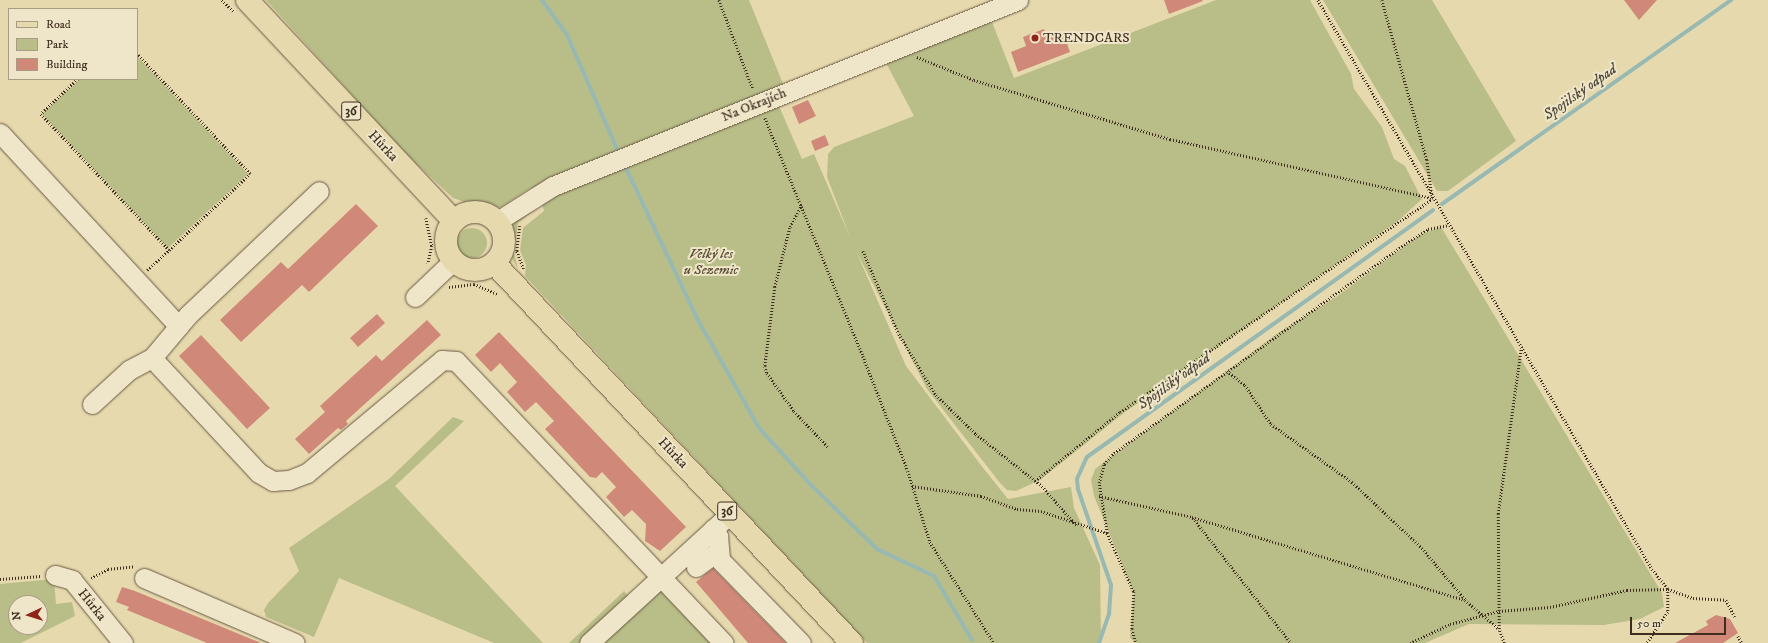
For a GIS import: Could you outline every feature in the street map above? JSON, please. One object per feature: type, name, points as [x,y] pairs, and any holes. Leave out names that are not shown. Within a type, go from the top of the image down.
[{"type":"main road","name":"Hůrka","points":[[241,7],[454,221]]},
{"type":"main road","points":[[477,212],[496,222],[504,242],[494,263],[472,270],[446,268],[446,240],[454,221],[464,214],[477,212]]},
{"type":"main road","name":"Hůrka","points":[[494,263],[504,292],[730,514],[852,643]]},
{"type":"street","name":"Na Okrajích","points":[[496,222],[553,186],[1018,0]]},
{"type":"street","points":[[0,134],[179,326]]},
{"type":"street","points":[[92,404],[129,370],[152,358],[179,326],[319,191]]},
{"type":"street","points":[[416,297],[446,268]]},
{"type":"street","points":[[152,358],[259,473],[273,481],[289,480],[307,472],[442,360],[456,361],[662,576],[724,643]]},
{"type":"street","points":[[589,643],[730,514]]},
{"type":"street","points":[[713,529],[718,536],[718,551],[720,560],[801,643]]},
{"type":"street","points":[[696,567],[718,551]]},
{"type":"street","name":"Hůrka","points":[[55,575],[72,580],[123,643]]},
{"type":"street","points":[[144,578],[294,643]]},
{"type":"path","points":[[222,0],[241,7]]},
{"type":"path","points":[[719,0],[758,103],[802,205],[912,486],[930,542],[994,643]]},
{"type":"path","points":[[1318,0],[1521,349],[1652,569],[1668,589],[1668,612],[1647,643]]},
{"type":"path","points":[[1382,0],[1427,160],[1433,198]]},
{"type":"path","points":[[903,45],[911,55],[974,80],[1170,139],[1433,198]]},
{"type":"path","points":[[136,280],[250,174],[138,55]]},
{"type":"path","points":[[77,80],[41,114],[169,250]]},
{"type":"path","points":[[1035,481],[1120,412],[1433,198]]},
{"type":"path","points":[[802,205],[790,228],[775,286],[765,366],[766,373],[794,411],[829,448]]},
{"type":"path","points":[[423,214],[431,232],[431,256],[426,263],[446,268],[449,287],[474,284],[504,292],[524,268],[517,251],[522,222]]},
{"type":"path","points":[[1136,643],[1132,629],[1134,592],[1107,533],[1099,496],[1100,473],[1114,454],[1227,371],[1428,229],[1448,225]]},
{"type":"path","points":[[864,251],[899,334],[936,395],[976,434],[1035,481],[1077,526]]},
{"type":"path","points":[[1504,643],[1499,629],[1498,514],[1521,349]]},
{"type":"path","points":[[1227,371],[1245,385],[1271,424],[1352,482],[1422,548],[1465,600],[1485,614],[1499,629]]},
{"type":"path","points":[[912,486],[981,496],[1017,509],[1041,511],[1091,531],[1097,529],[1107,533]]},
{"type":"path","points":[[1099,496],[1192,517],[1465,600]]},
{"type":"path","points":[[1192,517],[1291,643]]},
{"type":"path","points":[[78,588],[101,573],[117,567],[137,567],[142,570],[144,578]]},
{"type":"path","points":[[0,579],[55,575]]},
{"type":"path","points":[[1410,643],[1450,624],[1485,614],[1499,611],[1550,608],[1627,590],[1668,589],[1693,598],[1726,600],[1735,617]]},
{"type":"path","points":[[1738,636],[1742,643]]},
{"type":"green space","name":"Velký les u Sezemic","points":[[266,0],[749,0],[790,101],[779,106],[802,159],[814,154],[850,237],[827,177],[828,154],[834,147],[914,116],[886,63],[992,22],[1014,78],[1216,0],[1310,0],[1351,74],[1354,89],[1382,127],[1394,159],[1405,166],[1422,199],[1399,220],[1125,412],[1040,480],[1016,491],[1007,490],[1000,483],[927,389],[856,251],[906,366],[980,464],[1008,499],[1071,487],[1074,508],[1100,565],[1101,643],[867,643],[525,276],[526,265],[520,250],[523,228],[544,211],[541,201],[580,168],[529,189],[501,207],[473,205],[453,198],[403,151]]},
{"type":"green space","points":[[1323,0],[1432,0],[1516,141],[1448,191],[1437,191]]},
{"type":"green space","points":[[138,57],[248,174],[168,248],[42,114],[79,80],[138,80]]},
{"type":"green space","points":[[535,209],[518,223],[514,253],[518,269],[510,255],[510,232],[517,217]]},
{"type":"green space","points":[[1441,227],[1662,593],[1664,607],[1640,619],[1604,625],[1469,624],[1425,643],[1137,643],[1130,638],[1134,593],[1094,496],[1091,480],[1095,469],[1278,333],[1336,297],[1421,234]]},
{"type":"green space","points":[[472,228],[483,232],[487,243],[483,254],[472,258],[461,254],[457,243],[461,232]]},
{"type":"green space","points":[[453,417],[464,421],[395,486],[543,643],[494,643],[339,578],[314,637],[266,617],[264,610],[268,603],[299,571],[289,548],[389,479]]},
{"type":"green space","points":[[54,579],[56,604],[72,602],[75,616],[48,630],[48,595],[8,595],[8,635],[37,635],[21,643],[0,643],[0,584]]},
{"type":"green space","points":[[664,587],[715,643],[602,643]]},
{"type":"green space","points":[[624,591],[631,599],[584,643],[569,643]]},
{"type":"building","points":[[1164,0],[1202,0],[1203,1],[1169,14]]},
{"type":"building","points":[[1624,0],[1657,0],[1639,20]]},
{"type":"building","points":[[1044,29],[1048,38],[1063,32],[1070,52],[1018,72],[1011,52],[1026,46],[1023,37]]},
{"type":"building","points":[[808,100],[816,116],[799,124],[792,107]]},
{"type":"building","points":[[825,135],[829,145],[815,151],[811,141]]},
{"type":"building","points":[[356,204],[378,226],[309,292],[302,285],[241,342],[220,320],[281,262],[288,269]]},
{"type":"building","points":[[377,314],[385,323],[358,347],[350,338]]},
{"type":"building","points":[[427,320],[441,335],[346,421],[348,424],[341,430],[338,428],[309,454],[295,439],[325,412],[320,406],[376,355],[382,361]]},
{"type":"building","points":[[499,332],[686,527],[660,551],[645,541],[646,524],[632,510],[624,517],[606,497],[616,487],[602,472],[596,478],[590,477],[545,429],[554,421],[536,402],[525,412],[507,392],[517,382],[500,363],[491,372],[475,355]]},
{"type":"building","points":[[201,335],[270,408],[247,429],[179,356]]},
{"type":"building","points":[[713,568],[786,643],[748,643],[696,582]]},
{"type":"building","points":[[122,587],[261,643],[207,643],[127,610],[129,607],[116,602]]},
{"type":"building","points":[[1716,615],[1730,619],[1738,633],[1723,643],[1675,643],[1708,625],[1706,621]]},
{"type":"waterway","points":[[542,0],[567,35],[617,149]]},
{"type":"waterway","name":"Spojilský odpad","points":[[1442,204],[1731,0]]},
{"type":"waterway","points":[[626,168],[698,320],[759,428],[812,486],[877,549],[934,576],[972,640]]},
{"type":"waterway","name":"Spojilský odpad","points":[[1099,643],[1109,614],[1111,585],[1078,489],[1077,479],[1087,457],[1433,210]]},
{"type":"place","name":"TRENDCARS","points":[[1035,38]]}]
